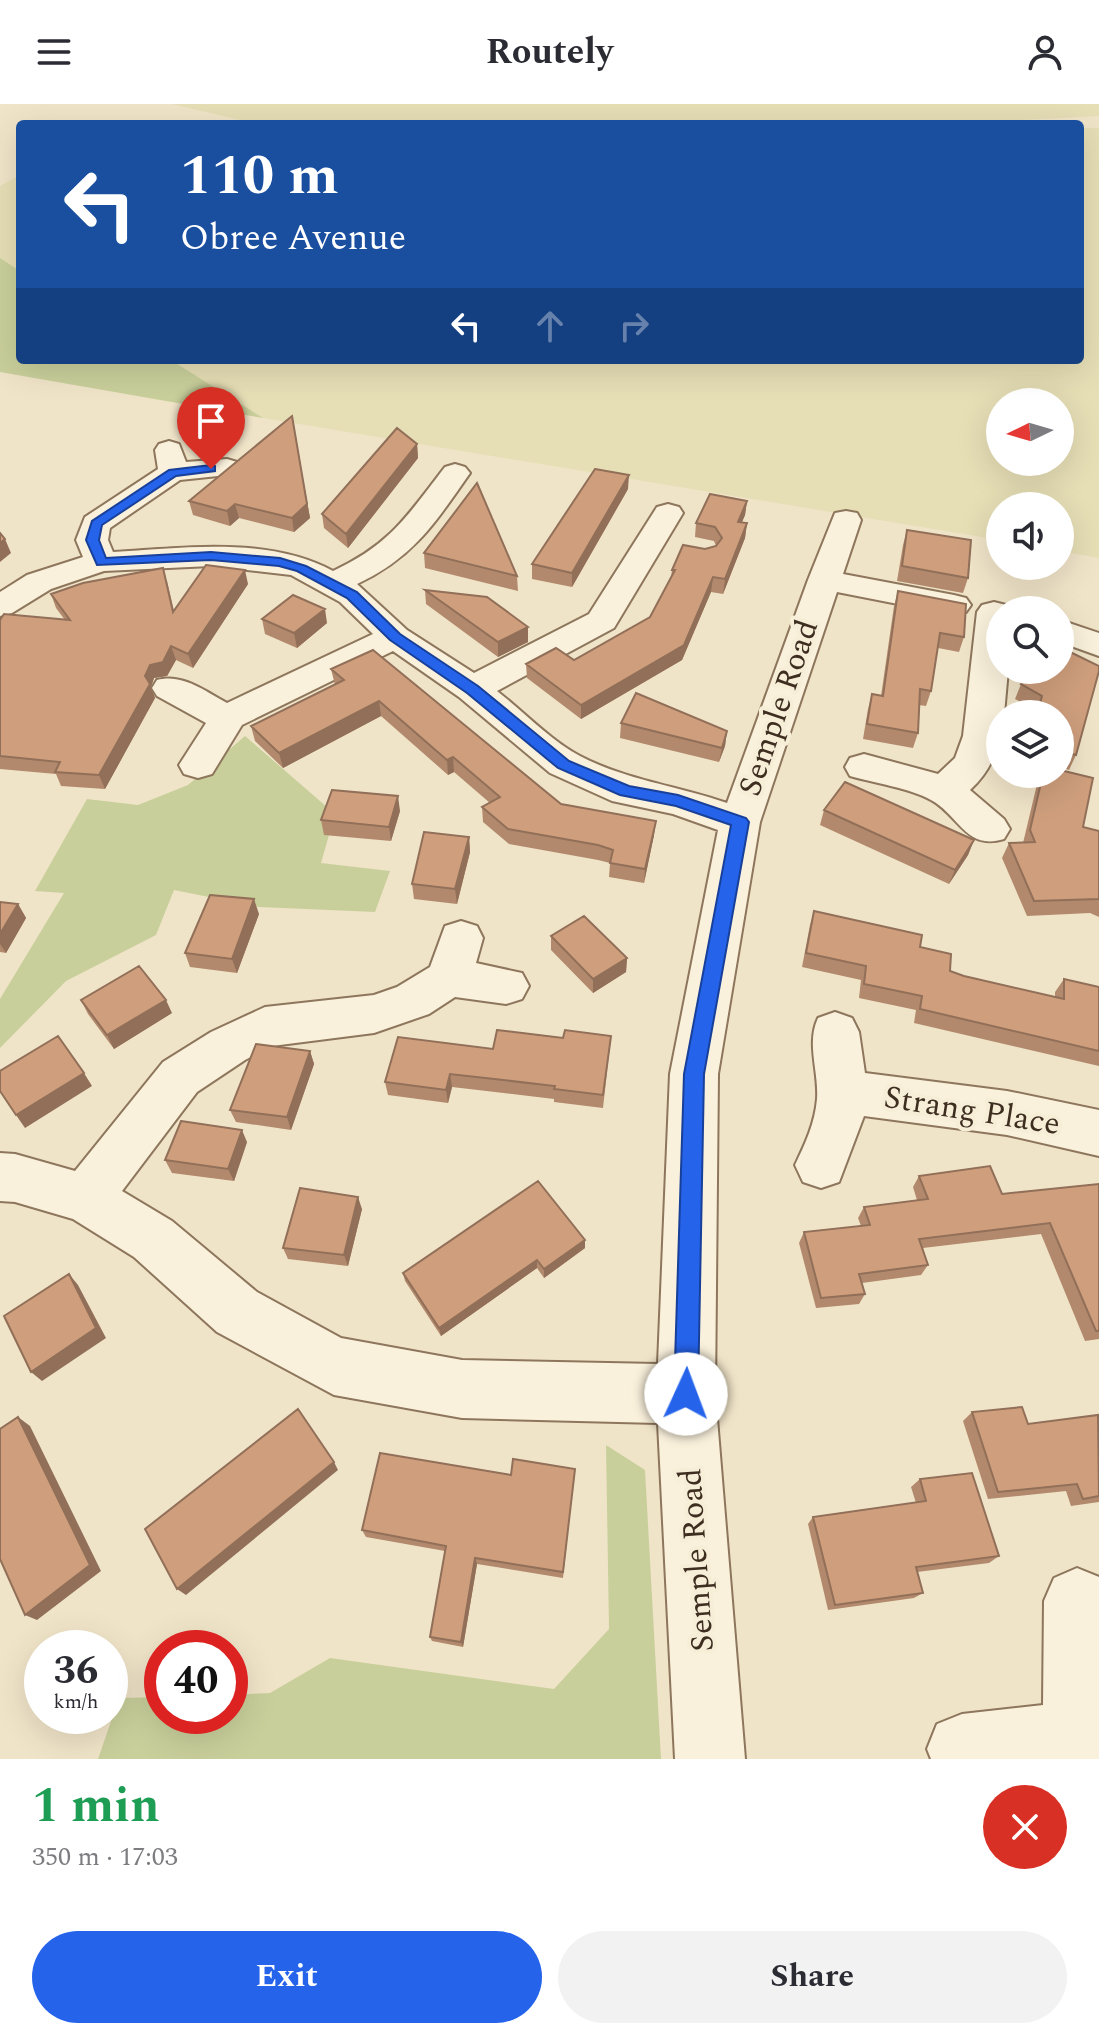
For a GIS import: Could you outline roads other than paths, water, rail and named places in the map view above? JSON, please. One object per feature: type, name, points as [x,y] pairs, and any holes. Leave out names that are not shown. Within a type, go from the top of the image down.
[{"type":"street","points":[[101,562],[92,540],[96,524],[171,461],[227,468]]},
{"type":"street","points":[[332,584],[372,565],[404,541],[453,490]]},
{"type":"street","name":"Semple Road","points":[[710,1759],[686,1394],[694,1074],[740,822],[846,520]]},
{"type":"street","points":[[472,689],[602,621],[666,533]]},
{"type":"street","points":[[0,606],[39,582],[101,562],[211,556],[280,562],[352,595],[395,637],[472,689],[564,764],[626,791],[678,801],[740,822]]},
{"type":"street","points":[[824,580],[986,611]]},
{"type":"street","points":[[1074,635],[1099,645]]},
{"type":"street","points":[[198,765],[220,733],[226,718],[395,637]]},
{"type":"street","points":[[945,790],[973,763],[989,684]]},
{"type":"street","points":[[170,688],[226,718]]},
{"type":"street","points":[[864,767],[945,790],[990,829]]},
{"type":"street","points":[[86,1198],[180,1077],[265,1027],[374,1014],[413,1001],[455,958],[506,986]]},
{"type":"street","name":"Strang Place","points":[[821,1165],[838,1131],[845,1092],[835,1032]]},
{"type":"street","name":"Strang Place","points":[[845,1092],[1007,1113],[1099,1133]]},
{"type":"street","points":[[0,1177],[15,1178],[86,1198],[153,1239],[237,1312],[334,1366],[462,1389],[686,1394]]},
{"type":"street","points":[[962,1749],[1030,1740],[1089,1749],[1075,1681],[1077,1601]]}]
